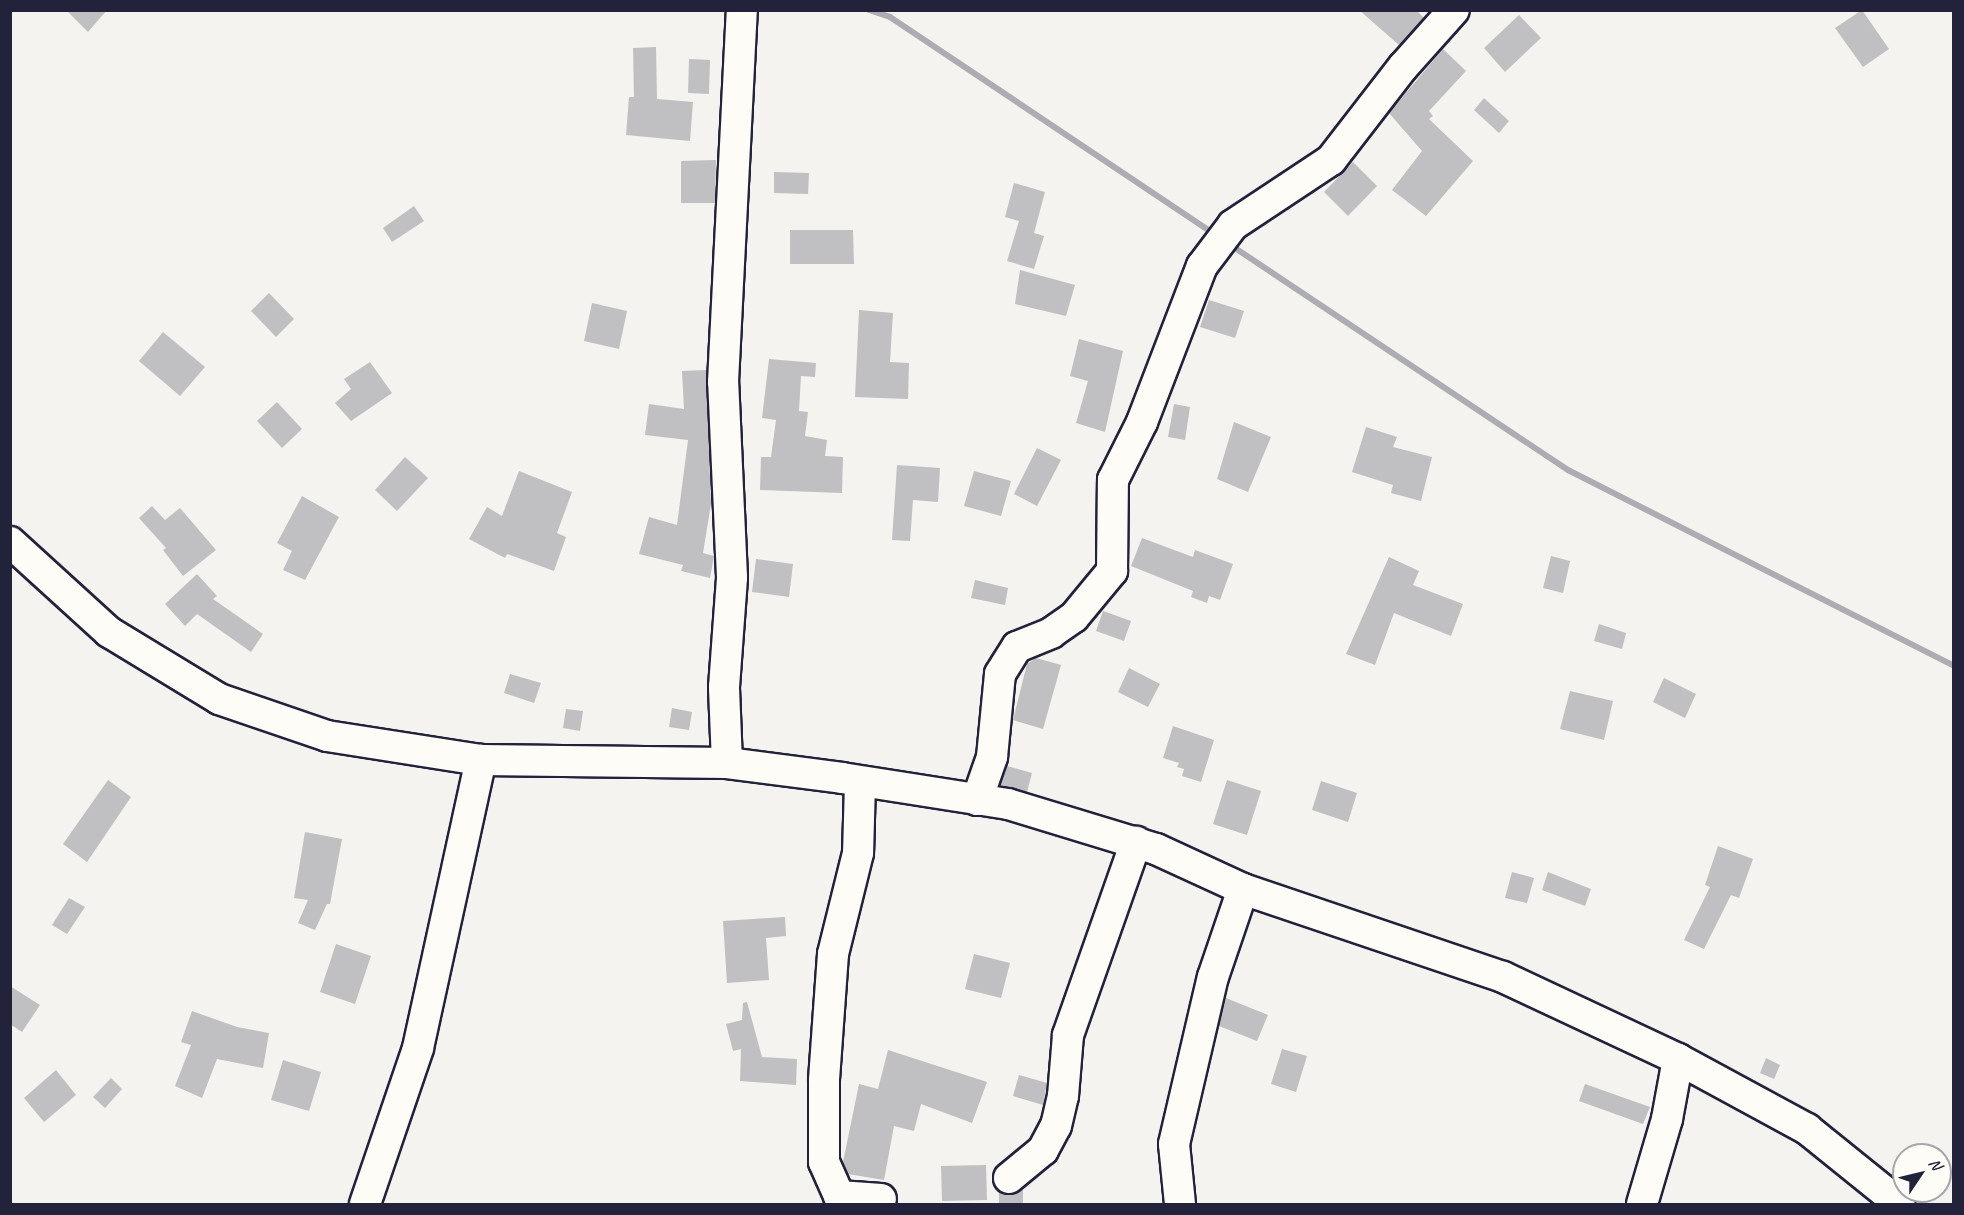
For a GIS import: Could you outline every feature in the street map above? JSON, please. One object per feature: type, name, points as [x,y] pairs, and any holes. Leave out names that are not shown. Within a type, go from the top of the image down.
[{"type":"street","points":[[977,800],[992,757],[1000,674],[1017,647],[1051,633],[1074,617],[1112,571],[1113,480],[1142,422],[1202,266],[1233,225],[1331,160],[1402,68],[1454,10]]},
{"type":"street","points":[[727,763],[724,687],[732,577],[723,382],[741,12]]},
{"type":"street","points":[[10,542],[109,632],[219,699],[327,736],[481,760],[727,763],[1008,804],[1136,842],[1244,889],[1503,977],[1678,1059],[1807,1129],[1900,1204]]},
{"type":"street","points":[[365,1204],[418,1048],[481,760]]},
{"type":"street","points":[[860,783],[858,853],[833,954],[824,1081],[824,1162],[839,1196],[881,1199]]},
{"type":"street","points":[[1009,1178],[1043,1150],[1056,1126],[1063,1096],[1068,1035],[1136,842]]},
{"type":"street","points":[[1180,1204],[1174,1144],[1213,977],[1244,889]]},
{"type":"street","points":[[1642,1204],[1667,1119],[1678,1059]]},
{"type":"building","points":[[66,10],[107,10],[88,32]]},
{"type":"building","points":[[1359,10],[1416,10],[1424,18],[1399,45]]},
{"type":"building","points":[[1862,10],[1889,49],[1863,67],[1835,28]]},
{"type":"building","points":[[1519,15],[1541,38],[1505,72],[1484,48]]},
{"type":"building","points":[[656,47],[657,99],[693,102],[690,141],[626,135],[629,97],[634,97],[633,48]]},
{"type":"building","points":[[1443,49],[1466,71],[1429,111],[1433,116],[1429,119],[1473,161],[1426,216],[1392,190],[1422,151],[1389,113]]},
{"type":"building","points":[[689,59],[710,60],[709,94],[688,93]]},
{"type":"building","points":[[1484,98],[1509,121],[1499,133],[1474,110]]},
{"type":"building","points":[[716,160],[715,203],[681,203],[681,161]]},
{"type":"building","points":[[1353,162],[1377,186],[1348,216],[1324,192]]},
{"type":"building","points":[[774,172],[809,173],[808,194],[774,193]]},
{"type":"building","points":[[1014,183],[1045,192],[1034,233],[1044,236],[1034,269],[1007,261],[1019,221],[1005,217]]},
{"type":"building","points":[[414,206],[424,221],[392,242],[383,228]]},
{"type":"building","points":[[790,230],[853,230],[854,264],[790,264]]},
{"type":"building","points":[[1020,270],[1075,285],[1066,316],[1015,304]]},
{"type":"building","points":[[269,293],[294,319],[276,337],[251,311]]},
{"type":"building","points":[[1209,300],[1244,311],[1235,338],[1200,327]]},
{"type":"building","points":[[592,303],[627,311],[619,349],[584,341]]},
{"type":"building","points":[[859,310],[893,313],[890,362],[909,363],[908,399],[855,397]]},
{"type":"building","points":[[163,332],[205,367],[180,396],[139,361]]},
{"type":"building","points":[[1079,339],[1123,351],[1105,432],[1076,423],[1088,381],[1070,376]]},
{"type":"building","points":[[769,359],[816,363],[815,377],[801,376],[799,411],[808,412],[805,436],[827,440],[825,456],[843,457],[842,493],[760,490],[761,457],[771,457],[776,420],[762,418]]},
{"type":"building","points":[[370,362],[392,393],[351,421],[335,403],[351,389],[344,379]]},
{"type":"building","points":[[706,370],[711,504],[703,553],[714,556],[710,578],[681,571],[683,565],[639,554],[649,517],[677,525],[688,440],[645,435],[649,404],[684,409],[682,371]]},
{"type":"building","points":[[277,402],[302,429],[282,448],[257,421]]},
{"type":"building","points":[[1174,404],[1190,407],[1185,440],[1168,437]]},
{"type":"building","points":[[1234,422],[1271,437],[1248,492],[1217,479]]},
{"type":"building","points":[[1366,427],[1397,437],[1393,447],[1432,457],[1421,501],[1391,493],[1393,485],[1352,472]]},
{"type":"building","points":[[1037,448],[1061,460],[1037,506],[1014,494]]},
{"type":"building","points":[[405,457],[428,478],[397,511],[375,490]]},
{"type":"building","points":[[897,465],[940,468],[938,502],[913,500],[910,541],[892,540]]},
{"type":"building","points":[[519,471],[572,492],[557,533],[566,537],[554,571],[507,554],[505,558],[469,539],[487,507],[502,516]]},
{"type":"building","points":[[974,471],[1011,481],[1001,516],[964,506]]},
{"type":"building","points":[[302,496],[339,517],[305,580],[283,570],[292,551],[277,543]]},
{"type":"building","points":[[152,506],[165,520],[180,508],[216,550],[183,576],[163,550],[166,548],[139,518]]},
{"type":"building","points":[[1142,538],[1193,557],[1195,550],[1233,564],[1220,600],[1209,596],[1207,603],[1191,597],[1193,591],[1131,566]]},
{"type":"building","points":[[1551,556],[1570,561],[1563,593],[1543,588]]},
{"type":"building","points":[[1389,557],[1419,571],[1413,585],[1463,604],[1451,636],[1394,613],[1375,665],[1346,654]]},
{"type":"building","points":[[756,559],[793,564],[789,597],[752,592]]},
{"type":"building","points":[[197,574],[217,596],[213,599],[263,634],[251,652],[197,614],[185,626],[165,604]]},
{"type":"building","points":[[975,580],[1008,588],[1005,605],[971,598]]},
{"type":"building","points":[[1103,611],[1131,621],[1124,641],[1096,631]]},
{"type":"building","points":[[1599,624],[1626,633],[1622,649],[1594,641]]},
{"type":"building","points":[[1036,658],[1061,665],[1043,729],[1013,720],[1027,664]]},
{"type":"building","points":[[1129,668],[1160,684],[1148,707],[1118,692]]},
{"type":"building","points":[[510,674],[541,683],[534,703],[504,693]]},
{"type":"building","points":[[1664,678],[1696,694],[1685,718],[1653,702]]},
{"type":"building","points":[[1570,691],[1613,701],[1604,740],[1560,729]]},
{"type":"building","points":[[672,708],[692,712],[689,730],[669,727]]},
{"type":"building","points":[[566,709],[583,711],[580,731],[563,728]]},
{"type":"building","points":[[1173,726],[1214,740],[1201,782],[1182,776],[1184,769],[1177,767],[1179,763],[1163,758]]},
{"type":"building","points":[[1007,766],[1032,773],[1027,792],[1000,785]]},
{"type":"building","points":[[108,780],[131,797],[87,862],[63,844]]},
{"type":"building","points":[[1227,780],[1261,791],[1247,835],[1213,824]]},
{"type":"building","points":[[1321,781],[1357,793],[1348,822],[1312,810]]},
{"type":"building","points":[[305,832],[342,839],[330,904],[327,904],[315,930],[298,923],[308,900],[294,898]]},
{"type":"building","points":[[1718,846],[1753,859],[1739,898],[1731,895],[1704,949],[1684,940],[1710,887],[1705,885]]},
{"type":"building","points":[[1512,872],[1534,878],[1527,903],[1505,898]]},
{"type":"building","points":[[1548,872],[1591,889],[1585,906],[1542,890]]},
{"type":"building","points":[[69,898],[85,907],[67,934],[52,925]]},
{"type":"building","points":[[785,917],[786,936],[766,938],[769,980],[727,983],[723,921]]},
{"type":"building","points":[[336,944],[371,956],[355,1004],[320,992]]},
{"type":"building","points":[[974,954],[1010,963],[1001,998],[965,989]]},
{"type":"building","points":[[10,986],[40,1005],[22,1032],[10,1024]]},
{"type":"building","points":[[1226,998],[1268,1015],[1257,1041],[1219,1026]]},
{"type":"building","points":[[747,1002],[762,1057],[797,1059],[796,1085],[740,1081],[741,1049],[733,1051],[726,1024],[742,1020],[743,1003]]},
{"type":"building","points":[[192,1011],[237,1027],[269,1033],[263,1068],[217,1059],[202,1098],[175,1086],[191,1045],[181,1042]]},
{"type":"building","points":[[1282,1049],[1307,1056],[1296,1092],[1271,1084]]},
{"type":"building","points":[[888,1050],[987,1082],[972,1123],[921,1104],[914,1131],[894,1126],[884,1180],[848,1174],[843,1162],[859,1084],[878,1089]]},
{"type":"building","points":[[1766,1058],[1780,1065],[1774,1079],[1760,1073]]},
{"type":"building","points":[[283,1060],[321,1072],[309,1111],[271,1100]]},
{"type":"building","points":[[56,1070],[76,1095],[44,1122],[24,1098]]},
{"type":"building","points":[[1019,1075],[1047,1083],[1043,1105],[1013,1096]]},
{"type":"building","points":[[111,1078],[122,1089],[105,1108],[93,1097]]},
{"type":"building","points":[[1585,1084],[1650,1107],[1643,1124],[1579,1101]]},
{"type":"building","points":[[986,1165],[987,1200],[942,1201],[941,1166]]},
{"type":"building","points":[[1023,1188],[1023,1204],[999,1204],[999,1192],[1011,1195]]},
{"type":"waterway","points":[[869,10],[890,17],[1216,235]]},
{"type":"waterway","points":[[1229,244],[1568,470],[1954,666]]}]
